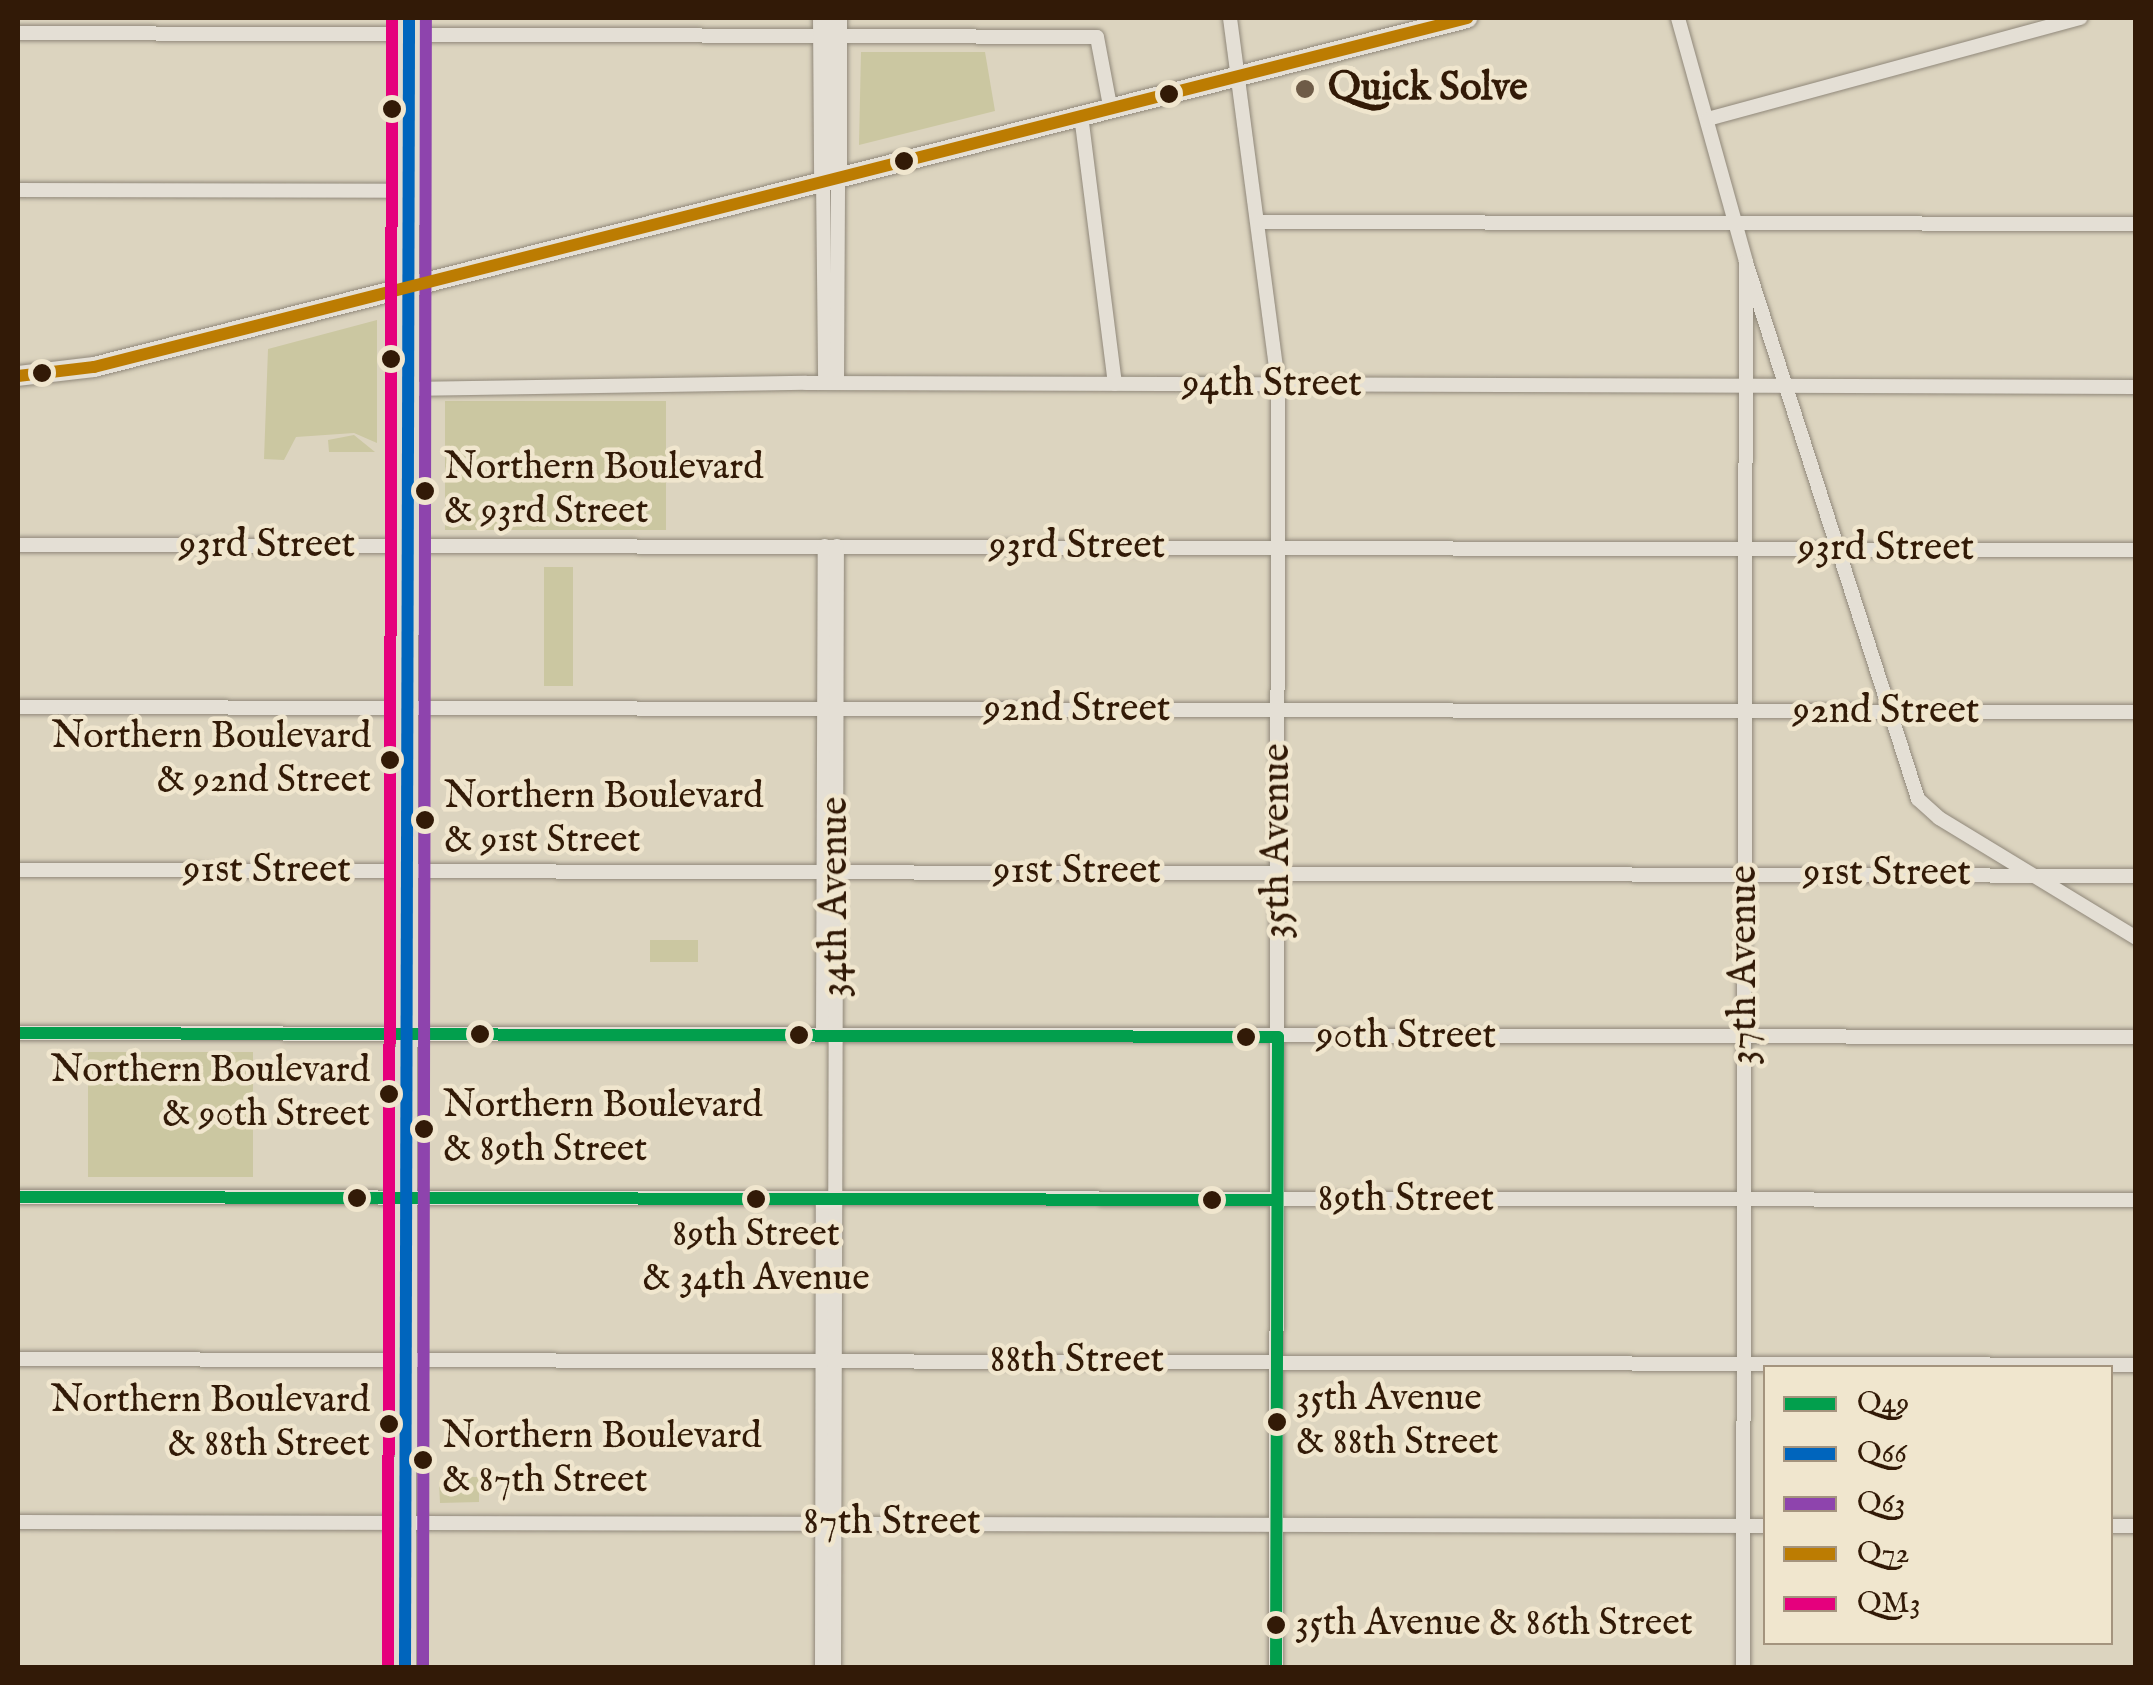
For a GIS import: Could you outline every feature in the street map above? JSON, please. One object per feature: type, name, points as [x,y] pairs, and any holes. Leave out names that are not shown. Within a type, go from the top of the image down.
[{"type":"main road","points":[[18,376],[56,376],[830,176],[1468,18]]},
{"type":"main road","points":[[405,1668],[409,26]]},
{"type":"street","name":"35th Avenue","points":[[1230,18],[1260,222],[1278,385],[1276,1668]]},
{"type":"street","points":[[1678,18],[1746,262],[1918,799],[2028,874],[2136,938]]},
{"type":"street","points":[[1708,119],[2081,18]]},
{"type":"street","points":[[18,33],[409,26],[830,26],[1097,37],[1110,106]]},
{"type":"street","points":[[830,26],[831,383]]},
{"type":"street","points":[[1080,114],[1115,384]]},
{"type":"street","points":[[18,190],[408,190]]},
{"type":"street","points":[[1260,222],[2136,224]]},
{"type":"street","name":"37th Avenue","points":[[1744,1668],[1746,262]]},
{"type":"street","name":"94th Street","points":[[408,388],[831,383],[2136,387]]},
{"type":"street","name":"93rd Street","points":[[18,545],[2136,550]]},
{"type":"street","name":"34th Avenue","points":[[831,546],[828,1360],[834,1668]]},
{"type":"street","name":"92nd Street","points":[[18,707],[2136,712]]},
{"type":"street","name":"91st Street","points":[[18,870],[2136,876]]},
{"type":"street","name":"90th Street","points":[[18,1033],[2136,1037]]},
{"type":"street","name":"89th Street","points":[[18,1197],[2136,1200]]},
{"type":"street","name":"88th Street","points":[[18,1359],[2005,1365]]},
{"type":"street","name":"87th Street","points":[[18,1522],[1763,1526]]},
{"type":"street","name":"34th Avenue","points":[[822,1668],[829,1522]]},
{"type":"shaded area","points":[[861,52],[985,52],[995,111],[859,145]]},
{"type":"shaded area","points":[[377,320],[377,443],[354,433],[296,437],[284,460],[264,459],[268,349]]},
{"type":"shaded area","points":[[445,401],[666,401],[666,530],[445,530]]},
{"type":"shaded area","points":[[354,435],[375,452],[329,452],[328,440]]},
{"type":"shaded area","points":[[544,567],[573,567],[573,686],[544,686]]},
{"type":"shaded area","points":[[650,940],[698,940],[698,962],[650,962]]},
{"type":"shaded area","points":[[88,1052],[253,1052],[253,1177],[88,1177]]},
{"type":"shaded area","points":[[479,1477],[479,1502],[440,1503],[439,1481]]},
{"type":"transit line","name":"QM3","points":[[388,1668],[392,18]]},
{"type":"transit line","name":"Q66","points":[[405,1668],[409,18]]},
{"type":"transit line","name":"Q63","points":[[423,1668],[426,18]]},
{"type":"transit line","name":"Q72","points":[[18,376],[94,367],[1467,18]]},
{"type":"transit line","name":"Q49","points":[[18,1033],[1278,1037],[1276,1668]]},
{"type":"transit line","name":"Q49","points":[[18,1197],[1277,1200]]},
{"type":"place","name":"Quick Solve","points":[[1305,89]]},
{"type":"place","name":"Northern Boulevard & 93rd Street","points":[[425,491]]},
{"type":"place","name":"Northern Boulevard & 92nd Street","points":[[390,760]]},
{"type":"place","name":"Northern Boulevard & 91st Street","points":[[425,820]]},
{"type":"place","name":"Northern Boulevard & 90th Street","points":[[389,1094]]},
{"type":"place","name":"Northern Boulevard & 89th Street","points":[[424,1129]]},
{"type":"place","name":"89th Street & 34th Avenue","points":[[756,1199]]},
{"type":"place","name":"35th Avenue & 88th Street","points":[[1277,1422]]},
{"type":"place","name":"Northern Boulevard & 88th Street","points":[[389,1424]]},
{"type":"place","name":"Northern Boulevard & 87th Street","points":[[423,1460]]},
{"type":"place","name":"35th Avenue & 86th Street","points":[[1276,1625]]}]
